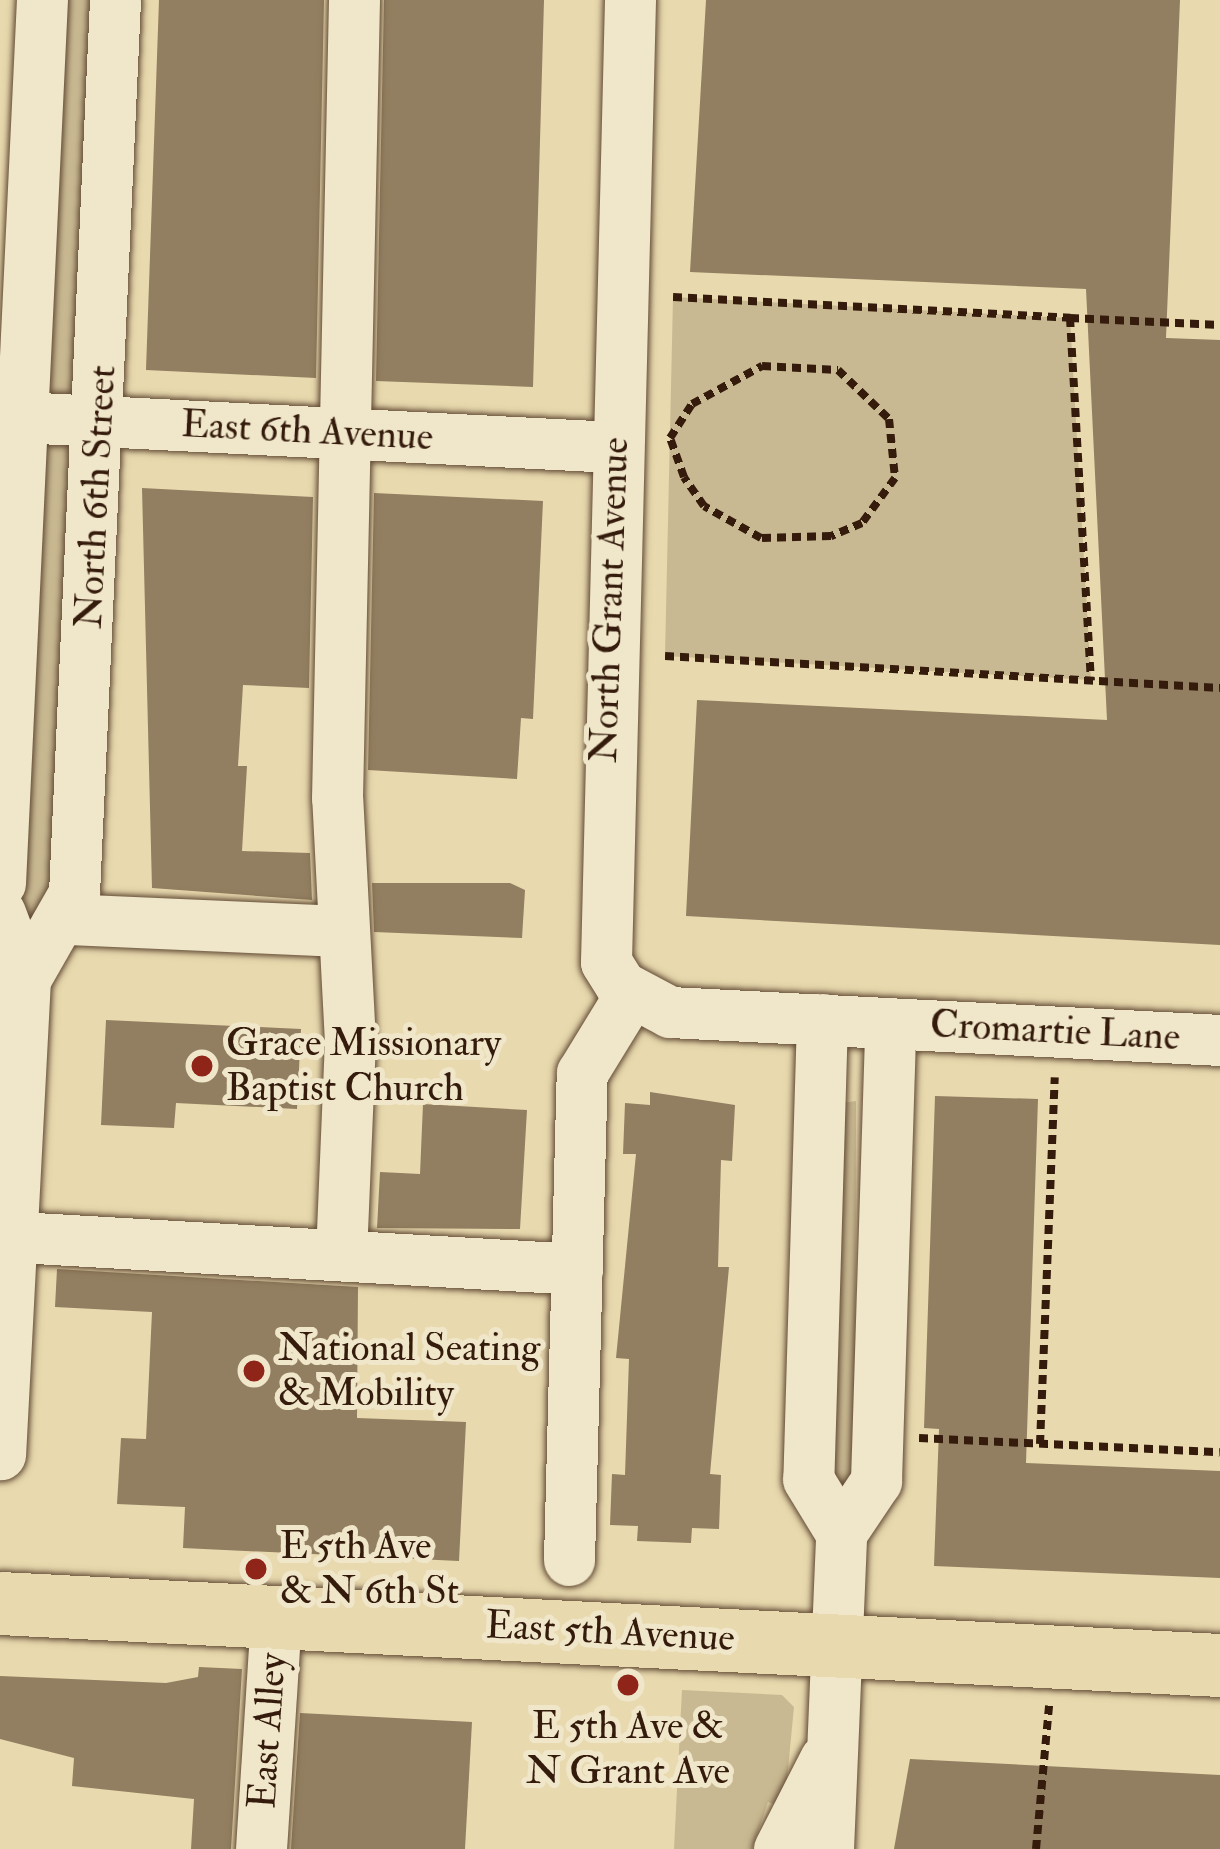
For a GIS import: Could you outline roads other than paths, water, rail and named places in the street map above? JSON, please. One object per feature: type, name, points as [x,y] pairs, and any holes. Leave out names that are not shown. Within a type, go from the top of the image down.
[{"type":"main road","name":"East 5th Avenue","points":[[0,1603],[1220,1665]]},
{"type":"street","name":"North 6th Street","points":[[0,883],[14,417],[42,0]]},
{"type":"street","name":"North 6th Street","points":[[66,919],[102,421],[115,0]]},
{"type":"street","points":[[341,1256],[341,433],[353,0]]},
{"type":"street","name":"North Grant Avenue","points":[[630,0],[599,936],[631,993]]},
{"type":"street","name":"East 6th Avenue","points":[[14,417],[614,446]]},
{"type":"street","points":[[0,913],[25,979],[6,1237],[0,1454]]},
{"type":"street","points":[[25,979],[66,919],[344,931]]},
{"type":"street","points":[[569,1560],[582,1073],[631,993],[670,1012],[890,1023],[876,1481],[841,1533],[837,1643],[825,1759],[779,1849]]},
{"type":"street","points":[[822,1019],[808,1479],[841,1533]]},
{"type":"street","name":"Cromartie Lane","points":[[890,1023],[1220,1040]]},
{"type":"street","points":[[6,1237],[577,1269]]},
{"type":"street","name":"East Alley","points":[[261,1849],[276,1614]]},
{"type":"street","points":[[825,1759],[836,1791],[828,1849]]},
{"type":"place","name":"Grace Missionary Baptist Church","points":[[202,1066]]},
{"type":"place","name":"National Seating & Mobility","points":[[254,1371]]},
{"type":"place","name":"E 5th Ave & N 6th St","points":[[256,1569]]},
{"type":"place","name":"E 5th Ave & N Grant Ave","points":[[628,1685]]}]
